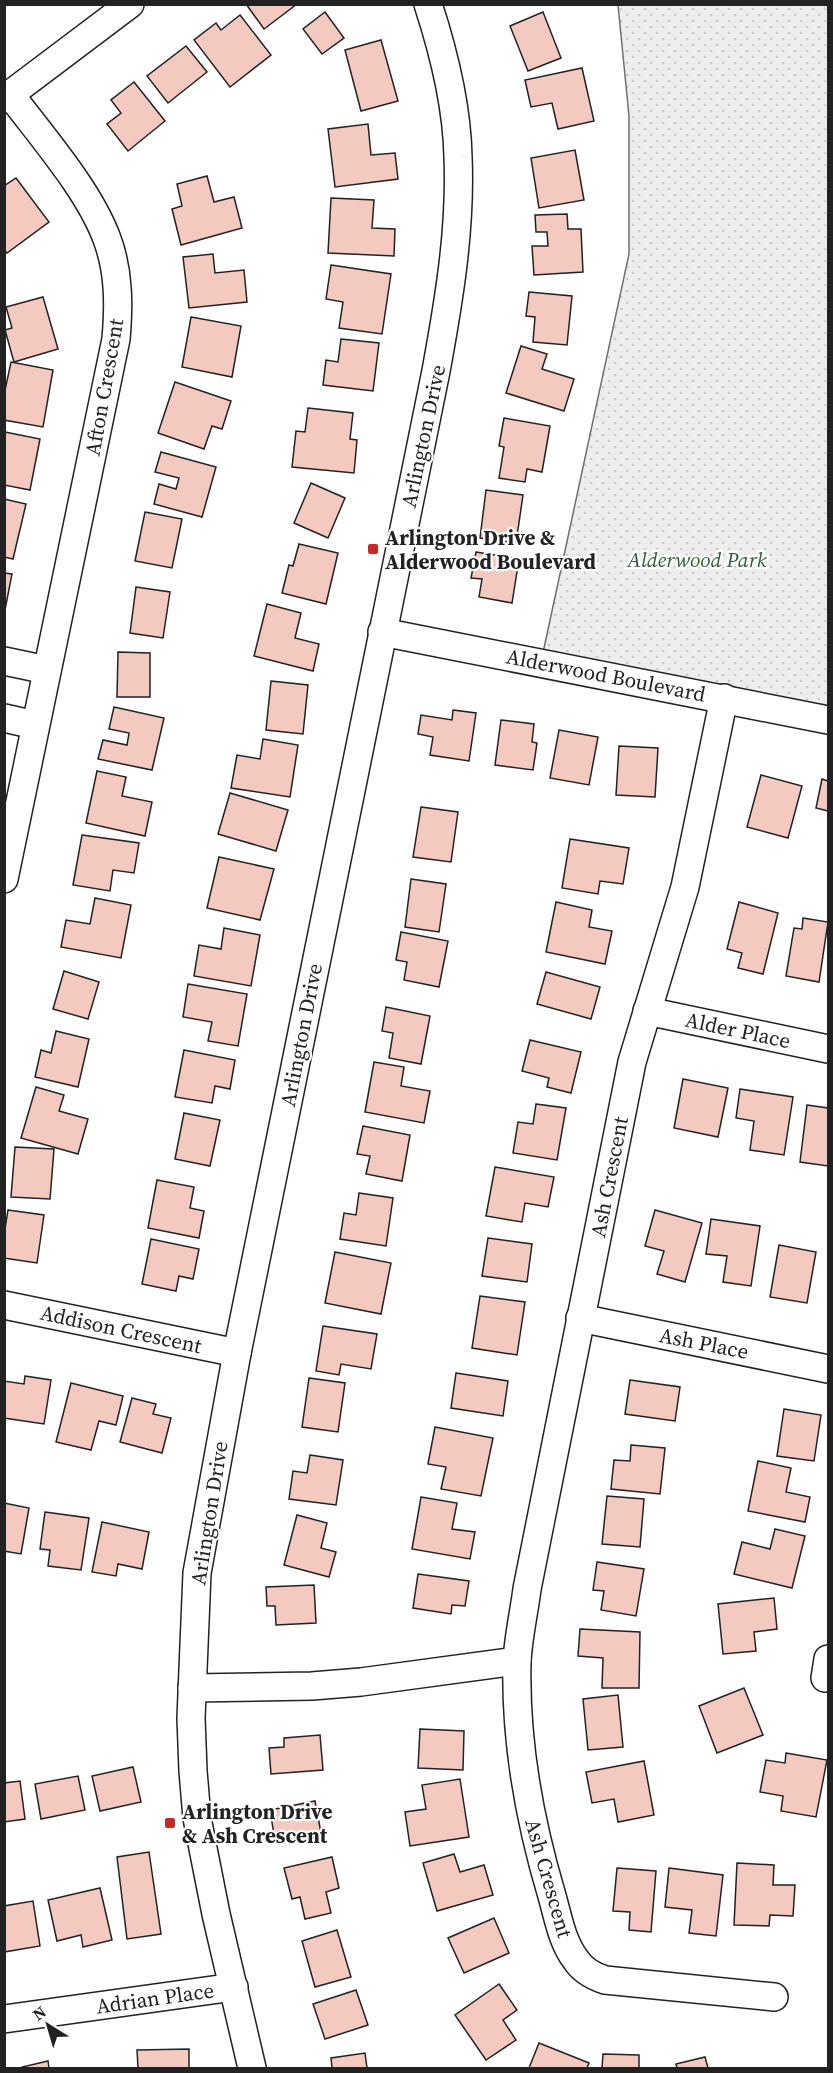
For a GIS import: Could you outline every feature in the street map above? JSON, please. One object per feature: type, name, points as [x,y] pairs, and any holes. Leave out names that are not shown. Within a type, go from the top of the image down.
[{"type":"street","points":[[7,96],[130,4]]},
{"type":"street","name":"Arlington Drive","points":[[252,2068],[216,1914],[197,1818],[192,1760],[192,1688],[197,1573],[237,1353],[450,294],[459,200],[458,155],[453,111],[441,47],[428,4]]},
{"type":"street","name":"Afton Crescent","points":[[4,879],[116,339],[118,291],[107,240],[90,204],[7,96]]},
{"type":"street","name":"Alderwood Boulevard","points":[[382,632],[828,720]]},
{"type":"street","points":[[4,661],[47,670]]},
{"type":"street","name":"Ash Crescent","points":[[724,698],[685,887],[632,1062],[527,1589],[518,1661],[523,1772],[530,1815],[563,1934],[576,1961],[586,1971],[605,1980],[774,1997]]},
{"type":"street","points":[[4,718],[35,726]]},
{"type":"street","name":"Alder Place","points":[[647,1011],[828,1050]]},
{"type":"street","name":"Addison Crescent","points":[[4,1305],[237,1353]]},
{"type":"street","name":"Ash Place","points":[[580,1318],[828,1369]]},
{"type":"street","points":[[192,1688],[312,1686],[361,1682],[518,1661]]},
{"type":"street","name":"Adrian Place","points":[[4,2019],[234,1987]]},
{"type":"green space","name":"Alderwood Park","points":[[618,5],[828,5],[828,720],[541,662],[629,254],[629,116]]},
{"type":"building","points":[[246,4],[297,4],[264,29]]},
{"type":"building","points":[[325,12],[344,38],[322,54],[303,29]]},
{"type":"building","points":[[543,12],[561,58],[528,71],[510,26]]},
{"type":"building","points":[[240,15],[271,55],[230,87],[194,40],[216,23],[221,30]]},
{"type":"building","points":[[381,40],[398,101],[361,111],[345,50]]},
{"type":"building","points":[[186,46],[207,72],[168,103],[147,76]]},
{"type":"building","points":[[582,68],[594,121],[558,129],[552,103],[531,107],[525,80]]},
{"type":"building","points":[[134,82],[165,121],[128,151],[107,124],[121,113],[111,100]]},
{"type":"building","points":[[368,124],[371,155],[395,153],[398,179],[335,187],[328,129]]},
{"type":"building","points":[[575,150],[584,200],[539,208],[531,158]]},
{"type":"building","points":[[207,176],[214,202],[234,197],[242,228],[181,245],[172,209],[182,206],[177,184]]},
{"type":"building","points":[[16,178],[49,222],[7,253],[4,250],[4,186]]},
{"type":"building","points":[[331,198],[374,200],[372,228],[395,229],[394,256],[328,253]]},
{"type":"building","points":[[567,214],[568,229],[581,229],[583,272],[534,275],[532,246],[548,246],[547,232],[536,232],[535,215]]},
{"type":"building","points":[[213,254],[215,273],[244,270],[247,302],[189,308],[183,257]]},
{"type":"building","points":[[331,265],[391,274],[382,334],[339,328],[343,302],[326,299]]},
{"type":"building","points":[[529,292],[572,296],[567,345],[533,342],[535,317],[526,316]]},
{"type":"building","points":[[43,297],[58,349],[14,362],[5,330],[12,328],[6,307]]},
{"type":"building","points":[[191,317],[241,326],[232,377],[182,367]]},
{"type":"building","points":[[341,339],[379,343],[373,391],[323,385],[326,360],[338,362]]},
{"type":"building","points":[[521,346],[547,354],[542,369],[574,379],[564,411],[506,393]]},
{"type":"building","points":[[11,362],[53,370],[43,427],[4,420],[4,395]]},
{"type":"building","points":[[175,382],[231,401],[222,429],[212,426],[204,449],[158,433]]},
{"type":"building","points":[[308,408],[353,413],[350,439],[357,440],[354,473],[292,467],[296,431],[305,432]]},
{"type":"building","points":[[504,418],[550,426],[542,472],[527,469],[525,482],[499,478],[504,447],[499,446]]},
{"type":"building","points":[[5,432],[40,439],[30,490],[4,485]]},
{"type":"building","points":[[161,452],[216,467],[202,517],[154,504],[159,484],[176,489],[179,478],[155,472]]},
{"type":"building","points":[[311,483],[345,498],[328,538],[294,523]]},
{"type":"building","points":[[486,490],[523,495],[516,543],[480,538]]},
{"type":"building","points":[[4,499],[26,504],[13,559],[4,557]]},
{"type":"building","points":[[145,512],[182,519],[172,568],[135,561]]},
{"type":"building","points":[[299,544],[338,553],[326,604],[282,593],[289,565],[293,566]]},
{"type":"building","points":[[476,552],[519,559],[512,603],[479,597],[482,579],[471,578]]},
{"type":"building","points":[[4,573],[12,574],[5,610],[4,610]]},
{"type":"building","points":[[136,587],[170,592],[163,638],[130,633]]},
{"type":"building","points":[[267,604],[301,613],[295,638],[319,644],[313,671],[254,656]]},
{"type":"building","points":[[118,652],[150,653],[150,697],[117,697]]},
{"type":"building","points":[[271,681],[308,685],[303,734],[266,730]]},
{"type":"building","points":[[114,707],[164,718],[152,770],[98,759],[103,740],[127,745],[129,733],[109,729]]},
{"type":"building","points":[[453,710],[476,713],[469,761],[430,755],[433,737],[418,734],[421,715],[452,720]]},
{"type":"building","points":[[501,720],[534,724],[532,742],[537,743],[533,770],[495,765]]},
{"type":"building","points":[[559,730],[598,737],[589,785],[550,778]]},
{"type":"building","points":[[263,739],[298,745],[290,797],[231,788],[237,755],[260,759]]},
{"type":"building","points":[[619,746],[658,748],[655,797],[616,795]]},
{"type":"building","points":[[97,771],[126,777],[122,796],[152,802],[145,836],[86,823]]},
{"type":"building","points":[[761,775],[802,786],[788,838],[747,827]]},
{"type":"building","points":[[822,779],[828,781],[828,811],[816,808]]},
{"type":"building","points":[[230,793],[288,810],[276,851],[218,834]]},
{"type":"building","points":[[421,807],[458,812],[451,862],[413,857]]},
{"type":"building","points":[[82,835],[139,843],[134,873],[113,870],[110,891],[73,885]]},
{"type":"building","points":[[570,839],[629,848],[623,884],[600,881],[598,894],[562,888]]},
{"type":"building","points":[[219,857],[274,869],[260,920],[207,908]]},
{"type":"building","points":[[411,879],[446,884],[439,932],[405,927]]},
{"type":"building","points":[[95,898],[131,905],[121,958],[61,947],[66,920],[90,924]]},
{"type":"building","points":[[556,902],[592,910],[589,927],[612,931],[605,964],[546,952]]},
{"type":"building","points":[[739,902],[778,913],[763,974],[738,968],[742,953],[727,949]]},
{"type":"building","points":[[803,918],[828,922],[819,982],[786,976],[794,928],[802,929]]},
{"type":"building","points":[[224,928],[260,935],[251,986],[194,976],[199,945],[221,949]]},
{"type":"building","points":[[401,932],[448,941],[439,987],[404,980],[407,962],[396,960]]},
{"type":"building","points":[[64,971],[99,982],[88,1019],[53,1009]]},
{"type":"building","points":[[546,972],[600,987],[591,1019],[537,1004]]},
{"type":"building","points":[[188,984],[247,994],[238,1046],[208,1041],[212,1022],[183,1017]]},
{"type":"building","points":[[386,1007],[430,1016],[421,1064],[389,1058],[393,1033],[382,1031]]},
{"type":"building","points":[[56,1031],[89,1039],[78,1087],[35,1077],[41,1050],[51,1053]]},
{"type":"building","points":[[530,1040],[581,1052],[571,1093],[547,1087],[549,1078],[522,1071]]},
{"type":"building","points":[[184,1050],[235,1060],[230,1089],[215,1086],[212,1103],[175,1097]]},
{"type":"building","points":[[374,1062],[404,1067],[401,1086],[430,1091],[424,1123],[365,1112]]},
{"type":"building","points":[[683,1079],[728,1088],[718,1137],[674,1128]]},
{"type":"building","points":[[36,1087],[64,1095],[59,1111],[88,1119],[78,1154],[21,1138]]},
{"type":"building","points":[[740,1089],[793,1097],[784,1155],[750,1150],[754,1121],[736,1118]]},
{"type":"building","points":[[536,1104],[566,1108],[557,1160],[513,1153],[518,1122],[533,1124]]},
{"type":"building","points":[[807,1105],[828,1108],[828,1166],[800,1162]]},
{"type":"building","points":[[184,1113],[220,1120],[210,1166],[175,1159]]},
{"type":"building","points":[[363,1126],[410,1135],[402,1181],[366,1174],[370,1156],[357,1154]]},
{"type":"building","points":[[15,1147],[54,1149],[50,1199],[11,1197]]},
{"type":"building","points":[[495,1167],[554,1177],[548,1207],[525,1203],[522,1222],[486,1216]]},
{"type":"building","points":[[157,1180],[194,1187],[190,1208],[204,1211],[199,1238],[148,1228]]},
{"type":"building","points":[[359,1193],[393,1198],[386,1246],[340,1239],[344,1213],[356,1215]]},
{"type":"building","points":[[8,1210],[44,1215],[37,1263],[4,1258],[4,1235]]},
{"type":"building","points":[[655,1210],[702,1223],[685,1282],[657,1274],[664,1251],[645,1246]]},
{"type":"building","points":[[711,1219],[760,1226],[751,1286],[723,1282],[727,1256],[706,1254]]},
{"type":"building","points":[[488,1238],[532,1244],[527,1282],[482,1276]]},
{"type":"building","points":[[151,1239],[199,1249],[193,1279],[179,1276],[176,1291],[142,1284]]},
{"type":"building","points":[[779,1245],[816,1252],[807,1303],[770,1297]]},
{"type":"building","points":[[335,1252],[391,1263],[381,1314],[325,1303]]},
{"type":"building","points":[[480,1296],[525,1302],[517,1355],[472,1348]]},
{"type":"building","points":[[323,1326],[377,1334],[371,1369],[341,1364],[339,1375],[316,1371]]},
{"type":"building","points":[[456,1373],[508,1381],[503,1416],[451,1408]]},
{"type":"building","points":[[25,1376],[51,1380],[44,1424],[4,1418],[4,1381],[24,1384]]},
{"type":"building","points":[[309,1378],[345,1383],[338,1432],[302,1427]]},
{"type":"building","points":[[630,1380],[680,1387],[675,1421],[625,1414]]},
{"type":"building","points":[[71,1383],[123,1396],[116,1425],[99,1421],[91,1450],[56,1442]]},
{"type":"building","points":[[132,1398],[156,1404],[153,1414],[171,1418],[162,1453],[120,1442]]},
{"type":"building","points":[[784,1409],[821,1415],[814,1461],[777,1456]]},
{"type":"building","points":[[435,1427],[493,1438],[481,1496],[441,1489],[446,1467],[428,1464]]},
{"type":"building","points":[[631,1445],[665,1448],[660,1494],[611,1489],[614,1460],[630,1461]]},
{"type":"building","points":[[310,1455],[343,1460],[336,1505],[289,1499],[293,1471],[307,1473]]},
{"type":"building","points":[[758,1461],[791,1468],[786,1492],[810,1497],[805,1522],[748,1511]]},
{"type":"building","points":[[607,1496],[644,1499],[640,1547],[602,1544]]},
{"type":"building","points":[[421,1497],[457,1503],[452,1529],[475,1532],[470,1559],[412,1549]]},
{"type":"building","points":[[4,1503],[29,1508],[21,1554],[4,1551]]},
{"type":"building","points":[[45,1512],[89,1518],[81,1570],[48,1566],[50,1550],[40,1549]]},
{"type":"building","points":[[297,1515],[327,1523],[321,1548],[336,1552],[329,1577],[284,1565]]},
{"type":"building","points":[[102,1522],[149,1532],[142,1569],[118,1564],[116,1576],[92,1572]]},
{"type":"building","points":[[775,1529],[805,1536],[792,1588],[734,1574],[742,1542],[770,1549]]},
{"type":"building","points":[[597,1562],[644,1569],[636,1616],[601,1610],[604,1591],[593,1590]]},
{"type":"building","points":[[418,1574],[469,1581],[465,1606],[452,1605],[451,1614],[413,1608]]},
{"type":"building","points":[[314,1585],[316,1623],[276,1625],[275,1606],[267,1606],[266,1587]]},
{"type":"building","points":[[774,1598],[777,1629],[754,1632],[756,1651],[723,1654],[718,1604]]},
{"type":"building","points":[[580,1629],[640,1632],[639,1688],[602,1688],[603,1658],[578,1656]]},
{"type":"building","points":[[744,1688],[763,1735],[717,1753],[699,1706]]},
{"type":"building","points":[[618,1695],[623,1747],[588,1750],[583,1699]]},
{"type":"building","points":[[420,1729],[464,1731],[463,1770],[418,1768]]},
{"type":"building","points":[[320,1735],[323,1770],[271,1774],[269,1748],[284,1747],[284,1738]]},
{"type":"building","points":[[786,1753],[827,1760],[816,1817],[781,1811],[783,1796],[760,1792],[766,1760],[785,1763]]},
{"type":"building","points":[[644,1761],[654,1815],[618,1822],[614,1799],[592,1803],[586,1772]]},
{"type":"building","points":[[133,1767],[141,1802],[100,1811],[92,1776]]},
{"type":"building","points":[[78,1776],[85,1810],[41,1819],[35,1784]]},
{"type":"building","points":[[460,1779],[469,1837],[410,1846],[405,1812],[426,1809],[422,1785]]},
{"type":"building","points":[[20,1781],[25,1819],[4,1822],[4,1783]]},
{"type":"building","points":[[315,1801],[321,1833],[275,1841],[270,1810]]},
{"type":"building","points":[[149,1852],[161,1934],[127,1939],[117,1857]]},
{"type":"building","points":[[454,1854],[460,1872],[484,1865],[493,1895],[437,1911],[423,1863]]},
{"type":"building","points":[[332,1857],[339,1888],[326,1892],[331,1913],[305,1919],[300,1897],[292,1899],[284,1868]]},
{"type":"building","points":[[737,1863],[774,1865],[773,1885],[795,1885],[793,1916],[770,1915],[769,1926],[734,1925]]},
{"type":"building","points":[[617,1868],[656,1871],[651,1932],[629,1930],[630,1912],[613,1911]]},
{"type":"building","points":[[669,1868],[723,1875],[716,1936],[689,1933],[692,1910],[665,1907]]},
{"type":"building","points":[[100,1888],[112,1940],[83,1947],[81,1935],[57,1941],[48,1900]]},
{"type":"building","points":[[33,1901],[40,1946],[4,1952],[4,1906]]},
{"type":"building","points":[[494,1918],[509,1953],[464,1973],[448,1938]]},
{"type":"building","points":[[337,1930],[351,1977],[315,1987],[302,1941]]},
{"type":"building","points":[[499,1984],[517,2010],[503,2020],[516,2040],[486,2060],[455,2015]]},
{"type":"building","points":[[356,1990],[368,2025],[325,2039],[313,2004]]},
{"type":"building","points":[[539,2043],[589,2063],[587,2068],[529,2068]]},
{"type":"building","points":[[189,2049],[189,2068],[138,2068],[137,2050]]},
{"type":"building","points":[[365,2053],[367,2068],[332,2068],[331,2058]]},
{"type":"building","points":[[603,2054],[639,2055],[639,2068],[602,2068]]},
{"type":"building","points":[[705,2057],[708,2068],[677,2068],[676,2064]]},
{"type":"building","points":[[48,2061],[49,2068],[22,2068],[22,2067]]},
{"type":"place","name":"Arlington Drive & Alderwood Boulevard","points":[[373,549]]},
{"type":"place","name":"Arlington Drive & Ash Crescent","points":[[170,1823]]}]
